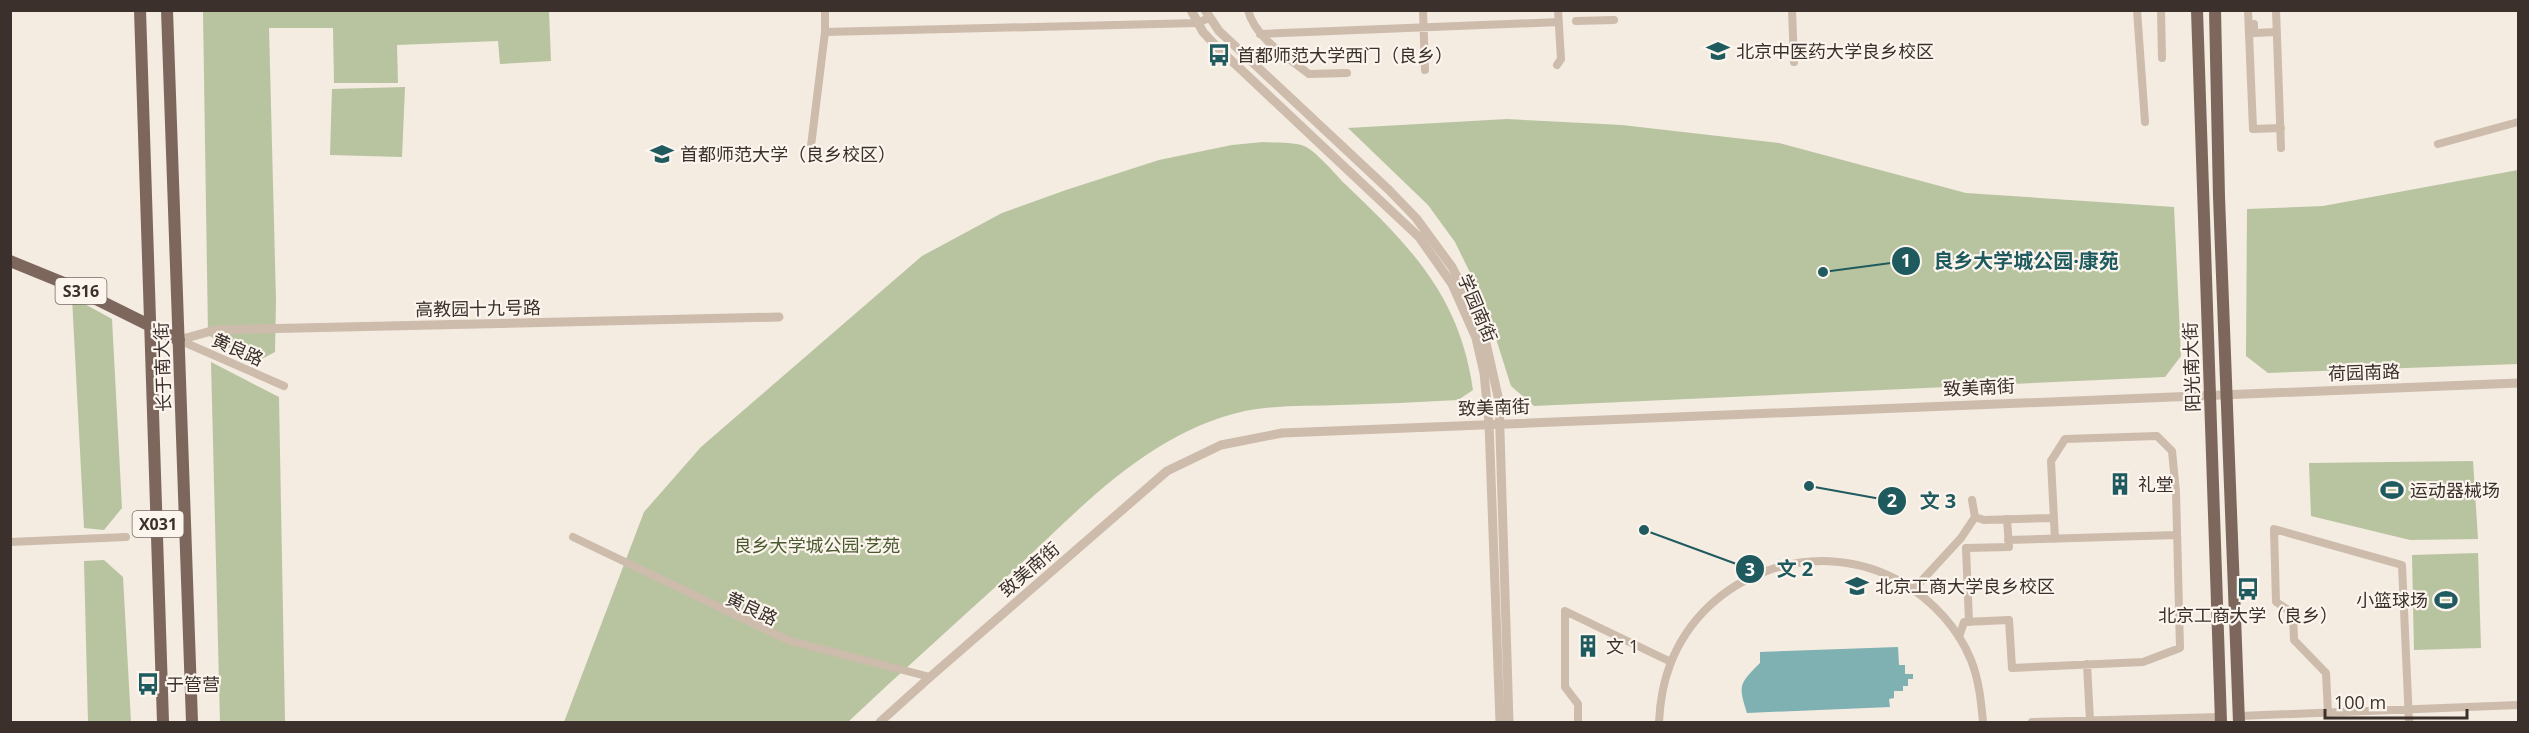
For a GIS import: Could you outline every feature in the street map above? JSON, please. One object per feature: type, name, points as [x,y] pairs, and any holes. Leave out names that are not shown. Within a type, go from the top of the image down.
[{"type":"main road","name":"长于南大街","points":[[140,10],[163,723]]},
{"type":"main road","name":"长于南大街","points":[[167,10],[192,723]]},
{"type":"main road","name":"阳光南大街","points":[[2197,10],[2221,720]]},
{"type":"main road","name":"阳光南大街","points":[[2215,10],[2226,393],[2239,719]]},
{"type":"main road","name":"S316","points":[[10,261],[64,283],[179,340]]},
{"type":"street","points":[[811,146],[825,32],[825,10]]},
{"type":"street","name":"学园南街","points":[[1191,10],[1197,23],[1217,47],[1419,237],[1452,284],[1476,338],[1484,374],[1489,423],[1500,723]]},
{"type":"street","points":[[1248,10],[1251,21],[1260,34],[1309,74],[1347,72]]},
{"type":"street","points":[[1423,10],[1425,70]]},
{"type":"street","points":[[1557,65],[1561,59],[1558,10]]},
{"type":"street","points":[[1792,10],[1794,62]]},
{"type":"street","points":[[2137,10],[2145,122]]},
{"type":"street","points":[[2161,10],[2162,58]]},
{"type":"street","points":[[2248,10],[2253,129],[2281,128]]},
{"type":"street","points":[[2253,10],[2254,33],[2277,32]]},
{"type":"street","points":[[2276,10],[2281,148]]},
{"type":"street","points":[[825,32],[1197,23],[1207,14]]},
{"type":"street","name":"学园南街","points":[[1207,14],[1219,31],[1416,218],[1441,250],[1463,284],[1484,334],[1498,394],[1501,423],[1509,723]]},
{"type":"street","points":[[1576,21],[1614,20]]},
{"type":"street","points":[[1260,34],[1559,22]]},
{"type":"street","points":[[2438,144],[2518,122]]},
{"type":"street","name":"高教园十九号路","points":[[179,340],[215,330],[779,317]]},
{"type":"street","name":"黄良路","points":[[179,340],[284,386]]},
{"type":"street","name":"荷园南路","points":[[2210,394],[2518,383]]},
{"type":"street","name":"致美南街","points":[[880,723],[1167,471],[1221,445],[1282,433],[2210,394]]},
{"type":"street","points":[[1959,637],[1964,622],[2009,620],[2012,668],[2143,662],[2180,648],[2172,451],[2157,436],[2065,439],[2051,461],[2055,539]]},
{"type":"street","points":[[1914,589],[1961,538],[1975,517],[1972,500]]},
{"type":"street","points":[[1975,517],[1984,520],[2054,518]]},
{"type":"street","points":[[1969,622],[1966,548],[2008,547],[2007,519]]},
{"type":"street","points":[[2328,713],[2326,673],[2294,640],[2293,613],[2276,602],[2274,529],[2402,565],[2409,723]]},
{"type":"street","points":[[2008,540],[2177,535]]},
{"type":"street","points":[[10,542],[126,537]]},
{"type":"street","name":"黄良路","points":[[573,537],[790,641],[930,677]]},
{"type":"street","points":[[1659,723],[1663,692],[1671,662],[1688,630],[1719,597],[1758,573],[1779,566],[1825,560],[1848,562],[1881,572],[1914,589],[1930,602],[1959,637],[1971,659],[1977,679],[1983,723]]},
{"type":"street","points":[[1578,723],[1578,704],[1565,687],[1565,611],[1671,662]]},
{"type":"street","points":[[2087,664],[2090,721]]},
{"type":"street","points":[[2239,719],[2284,719],[2328,713],[2518,705]]},
{"type":"street","points":[[2032,723],[2221,720]]},
{"type":"green space","points":[[203,11],[549,11],[551,61],[500,64],[498,41],[397,45],[398,83],[334,83],[333,28],[269,28],[276,301],[275,352],[254,363],[208,335]]},
{"type":"green space","points":[[405,87],[402,157],[330,155],[332,89]]},
{"type":"green space","points":[[1507,119],[1622,125],[1779,143],[1966,193],[2174,207],[2181,356],[2165,377],[1534,406],[1511,386],[1484,301],[1455,242],[1428,205],[1348,128]]},
{"type":"green space","name":"良乡大学城公园·艺苑","points":[[1263,142],[1295,144],[1309,148],[1391,229],[1411,252],[1444,300],[1457,327],[1473,390],[1458,400],[1257,409],[1210,421],[1178,436],[1147,454],[1091,498],[848,722],[564,722],[644,512],[701,447],[922,256],[1002,213],[1066,190],[1159,160],[1232,145]]},
{"type":"green space","points":[[2518,170],[2518,364],[2268,373],[2246,356],[2247,209],[2323,206]]},
{"type":"green space","points":[[72,297],[112,319],[122,508],[104,530],[84,528]]},
{"type":"green space","points":[[211,362],[279,397],[285,722],[220,722]]},
{"type":"green space","name":"运动器械场","points":[[2473,461],[2478,539],[2410,540],[2311,516],[2309,463]]},
{"type":"green space","name":"小篮球场","points":[[2478,553],[2481,648],[2414,650],[2412,555]]},
{"type":"green space","points":[[104,560],[123,577],[131,722],[88,722],[84,561]]},
{"type":"water","points":[[1898,647],[1899,665],[1905,665],[1905,674],[1913,674],[1913,679],[1908,679],[1908,686],[1903,686],[1903,691],[1894,691],[1894,698],[1889,699],[1890,707],[1747,713],[1742,696],[1742,685],[1760,663],[1760,652]]},
{"type":"place","name":"北京中医药大学良乡校区","points":[[1718,51]]},
{"type":"place","name":"首都师范大学西门（良乡）","points":[[1219,55]]},
{"type":"place","name":"首都师范大学（良乡校区）","points":[[662,154]]},
{"type":"place","name":"良乡大学城公园·康苑","points":[[1823,272]]},
{"type":"place","name":"礼堂","points":[[2120,484]]},
{"type":"place","name":"文 3","points":[[1809,486]]},
{"type":"place","name":"运动器械场","points":[[2392,490]]},
{"type":"place","name":"文 2","points":[[1644,530]]},
{"type":"place","name":"北京工商大学良乡校区","points":[[1857,586]]},
{"type":"place","name":"北京工商大学（良乡）","points":[[2248,589]]},
{"type":"place","name":"小篮球场","points":[[2446,600]]},
{"type":"place","name":"文 1","points":[[1588,646]]},
{"type":"place","name":"于管营","points":[[148,684]]}]
